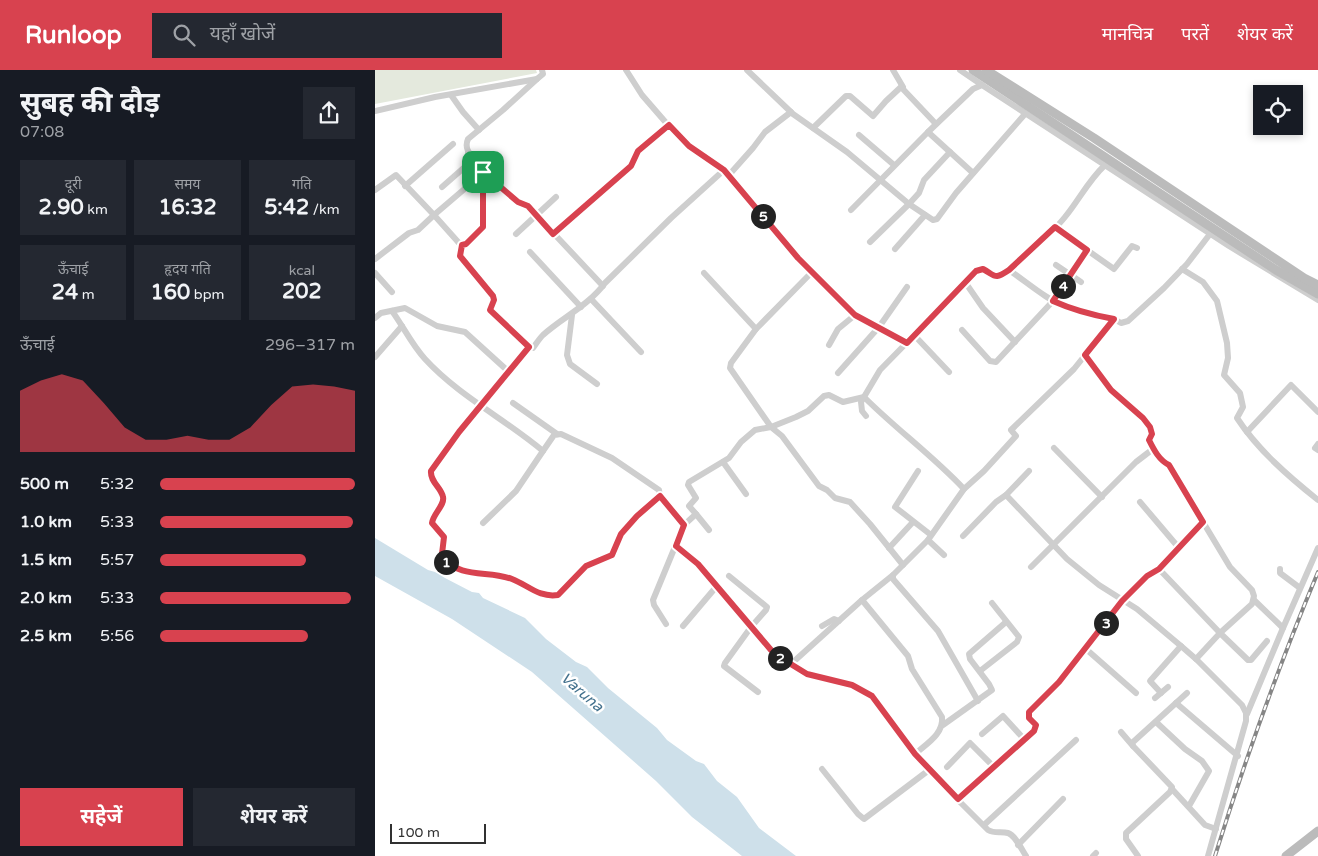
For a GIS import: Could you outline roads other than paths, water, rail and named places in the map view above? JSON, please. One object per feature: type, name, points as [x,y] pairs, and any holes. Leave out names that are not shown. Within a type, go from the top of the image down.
[{"type":"street","points":[[442,187],[467,165],[469,160],[466,145],[468,139],[543,74],[542,70]]},
{"type":"street","points":[[626,70],[642,95],[669,125],[689,146],[726,173],[812,272],[855,315],[907,343]]},
{"type":"street","points":[[747,70],[791,112],[847,152],[909,204],[933,220],[937,219],[951,199],[1025,114]]},
{"type":"street","points":[[893,70],[903,87],[937,124]]},
{"type":"street","points":[[960,70],[1210,234],[1318,300]]},
{"type":"street","points":[[973,70],[1276,270],[1318,294]]},
{"type":"street","points":[[986,70],[1094,138],[1304,278],[1318,285]]},
{"type":"street","points":[[375,111],[537,79]]},
{"type":"street","points":[[851,210],[894,165],[973,89],[982,85]]},
{"type":"street","points":[[813,128],[846,96],[850,96],[873,116],[886,101],[903,87]]},
{"type":"street","points":[[451,95],[479,130]]},
{"type":"street","points":[[660,496],[637,516],[621,534],[612,555],[586,566],[558,595],[545,596],[509,578],[465,572],[443,558],[444,537],[432,523],[443,500],[443,496],[430,474],[479,406],[529,347],[533,348],[545,333],[572,315],[591,299],[671,218],[726,173],[753,148],[765,132],[791,112]]},
{"type":"street","points":[[553,234],[631,166],[638,151],[669,125]]},
{"type":"street","points":[[928,132],[973,173]]},
{"type":"street","points":[[859,135],[894,165]]},
{"type":"street","points":[[405,186],[453,144]]},
{"type":"street","points":[[462,245],[466,244],[483,227],[484,220],[482,168],[467,150]]},
{"type":"street","points":[[870,242],[909,204],[919,192],[924,180],[950,152]]},
{"type":"street","points":[[866,416],[860,406],[880,370],[978,270],[985,270],[996,277],[1009,270],[1069,212],[1088,183],[1105,165]]},
{"type":"street","points":[[482,173],[518,202],[528,206],[603,286]]},
{"type":"street","points":[[375,259],[409,232],[418,230],[482,173]]},
{"type":"street","points":[[375,190],[396,175],[462,245]]},
{"type":"street","points":[[516,234],[556,197]]},
{"type":"street","points":[[895,249],[925,215]]},
{"type":"street","points":[[1055,227],[1114,269],[1132,246],[1137,248]]},
{"type":"street","points":[[1009,270],[1053,301],[1067,308],[1089,315],[1114,319],[1121,323],[1131,320],[1183,269],[1210,234]]},
{"type":"street","points":[[462,245],[460,256],[493,296],[494,300],[490,310],[529,347]]},
{"type":"street","points":[[962,330],[988,359],[993,362],[999,359],[1053,301],[1087,250]]},
{"type":"street","points":[[530,252],[581,307]]},
{"type":"street","points":[[1056,265],[1081,282]]},
{"type":"street","points":[[1183,269],[1203,282],[1217,301],[1227,343],[1228,358],[1224,375],[1240,393],[1243,407],[1237,418],[1247,432],[1293,480],[1318,500]]},
{"type":"street","points":[[812,272],[756,329],[731,363],[730,368],[771,427],[782,436],[819,486],[827,490],[835,498],[850,502],[903,565]]},
{"type":"street","points":[[375,273],[392,292]]},
{"type":"street","points":[[704,273],[756,329]]},
{"type":"street","points":[[965,282],[983,308],[1015,342]]},
{"type":"street","points":[[838,373],[879,327],[907,287]]},
{"type":"street","points":[[591,299],[641,352]]},
{"type":"street","points":[[375,318],[381,314],[405,308],[437,326],[465,332],[509,372]]},
{"type":"street","points":[[392,311],[424,358],[479,406],[543,451]]},
{"type":"street","points":[[572,315],[567,350],[568,360],[570,364],[597,384]]},
{"type":"street","points":[[829,345],[838,329],[855,315]]},
{"type":"street","points":[[791,664],[862,600],[893,575],[930,537],[963,489],[985,471],[1016,436],[1011,430],[1074,369],[1114,319]]},
{"type":"street","points":[[375,357],[402,326]]},
{"type":"street","points":[[914,335],[949,372]]},
{"type":"street","points":[[1085,355],[1111,390],[1143,418],[1150,427],[1152,434],[1149,440],[1153,449],[1163,463],[1169,465],[1230,566],[1252,590],[1254,600],[1283,628]]},
{"type":"street","points":[[1247,432],[1291,385],[1318,412]]},
{"type":"street","points":[[709,530],[689,506],[696,496],[687,485],[688,483],[732,456],[741,442],[751,433],[760,428],[771,427],[797,417],[808,411],[824,396],[829,395],[843,402],[864,397]]},
{"type":"street","points":[[864,397],[963,489]]},
{"type":"street","points":[[513,403],[557,434],[612,458],[659,490],[660,496],[684,525]]},
{"type":"street","points":[[483,523],[516,491],[554,435],[557,434]]},
{"type":"street","points":[[1318,444],[1315,448],[1318,450]]},
{"type":"street","points":[[1054,448],[1102,497]]},
{"type":"street","points":[[1031,567],[1144,455],[1153,449]]},
{"type":"street","points":[[723,462],[746,494]]},
{"type":"street","points":[[918,471],[895,507],[930,537],[945,554]]},
{"type":"street","points":[[963,536],[1029,471]]},
{"type":"street","points":[[1006,495],[1061,553],[1091,578],[1137,610],[1196,659],[1242,705],[1247,716]]},
{"type":"street","points":[[1140,502],[1179,548]]},
{"type":"street","points":[[666,624],[654,605],[653,600],[662,574],[684,525],[696,514]]},
{"type":"street","points":[[889,548],[913,522]]},
{"type":"street","points":[[958,799],[1036,727],[1029,718],[1029,712],[1059,682],[1122,601],[1147,576],[1159,569],[1203,522]]},
{"type":"street","points":[[676,546],[698,564],[776,655],[807,674],[852,685],[872,696],[929,770],[991,832],[1008,833],[1012,836],[1026,856]]},
{"type":"street","points":[[1208,856],[1238,756],[1247,716],[1318,548]]},
{"type":"street","points":[[1159,569],[1248,660],[1251,660],[1267,641]]},
{"type":"street","points":[[1280,569],[1280,573],[1300,588]]},
{"type":"street","points":[[893,575],[893,579],[938,631],[978,701]]},
{"type":"street","points":[[729,576],[766,605],[766,610],[751,627],[724,666],[758,692]]},
{"type":"street","points":[[683,626],[717,587]]},
{"type":"street","points":[[862,600],[907,656],[912,669],[942,717],[943,725]]},
{"type":"street","points":[[1196,659],[1254,600]]},
{"type":"street","points":[[980,671],[1018,640],[1019,636],[1006,622],[993,603]]},
{"type":"street","points":[[823,626],[834,619],[839,621]]},
{"type":"street","points":[[915,754],[938,733],[943,725],[978,701],[992,688],[970,659],[969,654],[1006,622]]},
{"type":"street","points":[[1161,693],[1150,680],[1181,646]]},
{"type":"street","points":[[1085,649],[1135,694]]},
{"type":"street","points":[[1155,698],[1168,687]]},
{"type":"street","points":[[1133,746],[1133,741],[1187,693]]},
{"type":"street","points":[[1176,704],[1238,756]]},
{"type":"street","points":[[982,734],[1003,716],[1025,739]]},
{"type":"street","points":[[1156,722],[1199,759],[1209,771],[1189,806]]},
{"type":"street","points":[[1121,732],[1171,784],[1172,789],[1205,824],[1216,829]]},
{"type":"street","points":[[984,825],[1076,740]]},
{"type":"street","points":[[947,767],[970,743],[994,767]]},
{"type":"street","points":[[822,769],[857,814],[864,819],[929,770]]},
{"type":"street","points":[[1138,856],[1125,839],[1126,833],[1172,789]]},
{"type":"street","points":[[1018,845],[1063,798]]},
{"type":"street","points":[[1286,856],[1318,830]]},
{"type":"water","name":"Varuna","points":[[375,538],[428,570],[472,592],[479,593],[483,598],[525,618],[546,639],[576,662],[587,667],[608,688],[657,728],[667,740],[696,761],[704,764],[717,781],[737,797],[759,828],[796,856],[742,856],[692,817],[656,781],[532,672],[452,619],[375,576]]},
{"type":"railway","points":[[1215,856],[1263,713],[1318,572]]}]
